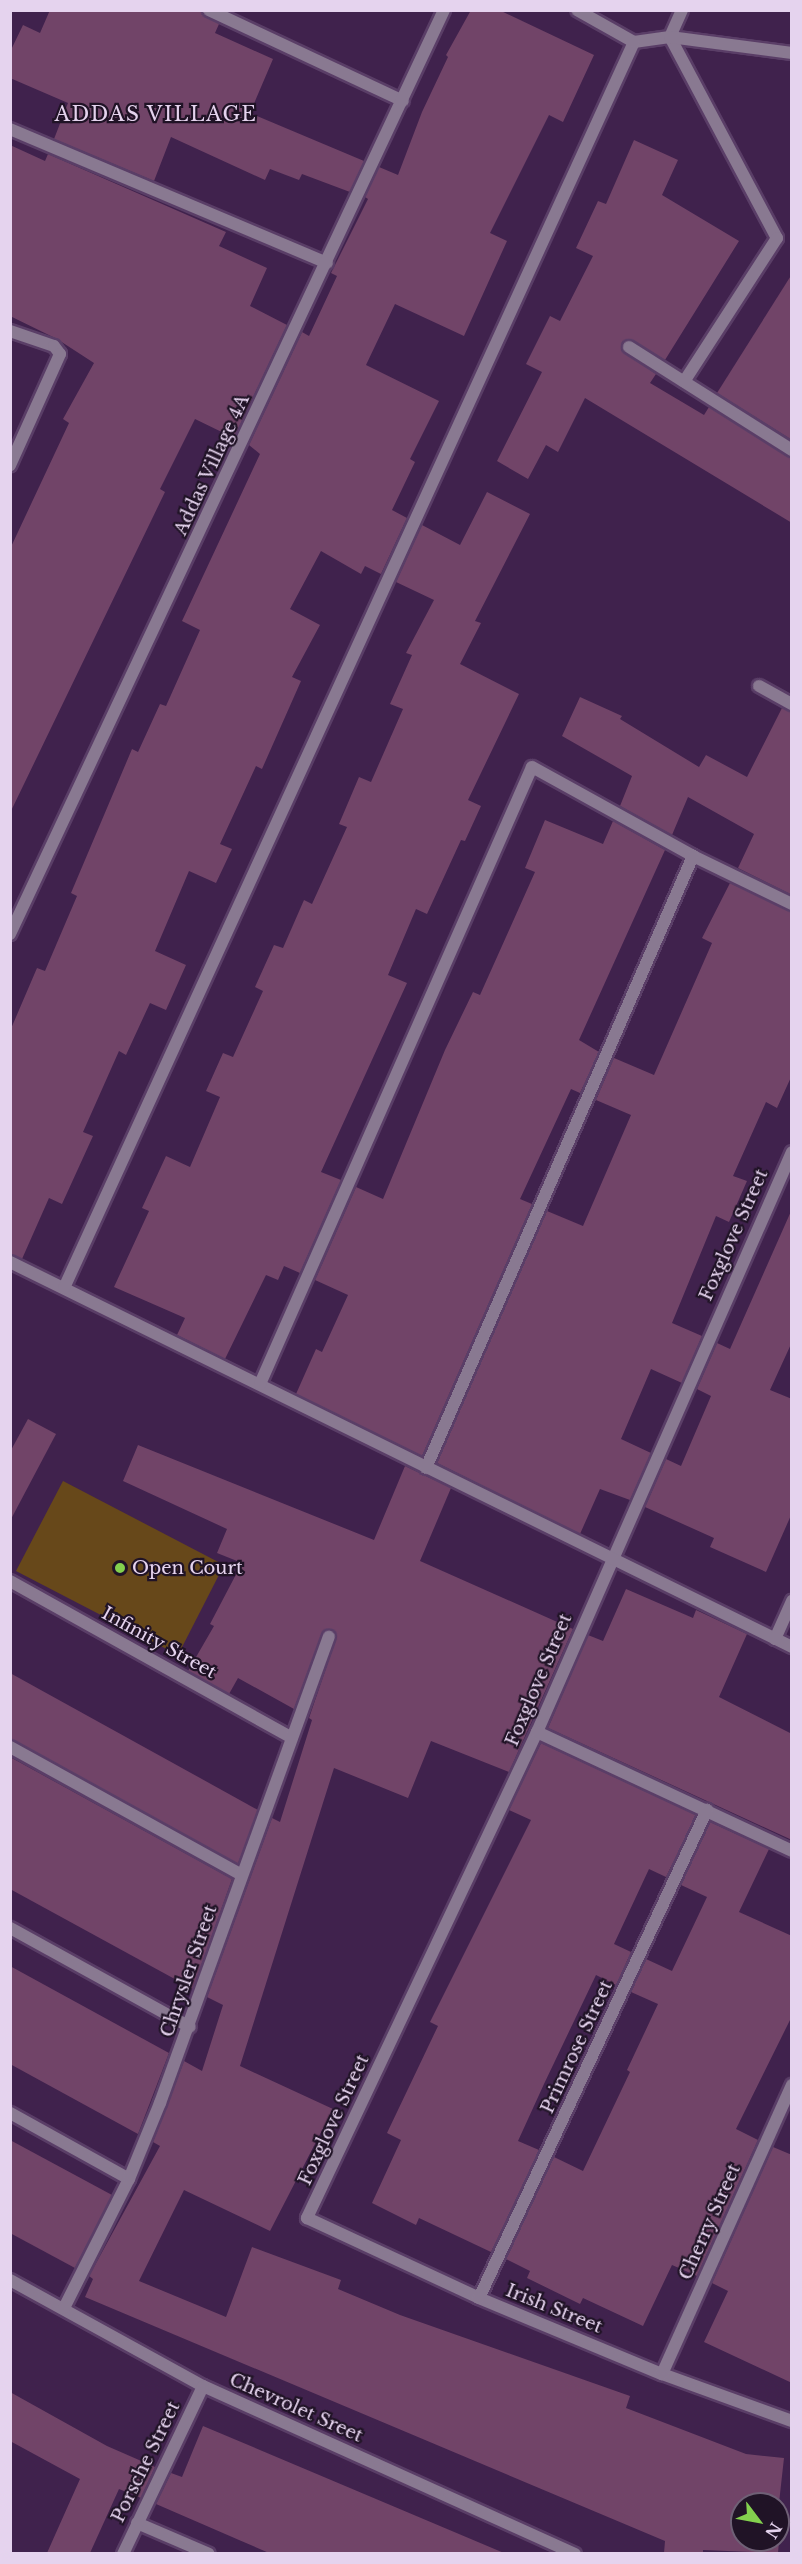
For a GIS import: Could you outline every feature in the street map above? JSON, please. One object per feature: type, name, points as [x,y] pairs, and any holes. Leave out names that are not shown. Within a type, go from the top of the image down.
[{"type":"street","points":[[209,10],[403,100]]},
{"type":"street","name":"Addas Village 4A","points":[[10,933],[444,10]]},
{"type":"street","points":[[576,10],[634,42],[670,37],[792,53]]},
{"type":"street","points":[[670,37],[682,10]]},
{"type":"street","points":[[670,37],[777,238],[684,382]]},
{"type":"street","points":[[64,1288],[634,42]]},
{"type":"street","points":[[10,129],[327,263]]},
{"type":"street","points":[[10,331],[54,346],[60,354],[10,465]]},
{"type":"street","points":[[629,347],[792,450]]},
{"type":"street","points":[[759,686],[792,704]]},
{"type":"street","points":[[260,1384],[532,767],[693,856],[792,904]]},
{"type":"street","points":[[426,1468],[693,856]]},
{"type":"street","name":"Foxglove Street","points":[[308,2218],[537,1732],[610,1560],[792,1152]]},
{"type":"street","points":[[10,1262],[260,1384],[610,1560],[792,1647]]},
{"type":"street","name":"Infinity Street","points":[[10,1581],[290,1737]]},
{"type":"street","points":[[775,1639],[792,1601]]},
{"type":"street","name":"Chrysler Street","points":[[64,2308],[129,2179],[190,2027],[240,1874],[328,1637]]},
{"type":"street","points":[[537,1732],[792,1851]]},
{"type":"street","points":[[10,1748],[240,1874]]},
{"type":"street","name":"Primrose Street","points":[[479,2298],[707,1810]]},
{"type":"street","points":[[10,1928],[190,2027]]},
{"type":"street","name":"Cherry Street","points":[[662,2374],[792,2085]]},
{"type":"street","points":[[10,2113],[129,2179]]},
{"type":"street","name":"Irish Street","points":[[308,2218],[479,2298],[662,2374],[792,2421]]},
{"type":"street","name":"Chevrolet Sreet","points":[[10,2280],[202,2386],[575,2553]]},
{"type":"street","name":"Porsche Street","points":[[123,2553],[202,2386]]},
{"type":"street","points":[[137,2523],[209,2553]]},
{"type":"shaded area","name":"Open Court","points":[[63,1481],[224,1565],[178,1655],[16,1571]]},
{"type":"building","points":[[50,10],[201,11],[219,24],[215,33],[273,59],[250,113],[364,161],[350,192],[302,174],[299,180],[270,169],[265,180],[171,137],[154,181],[54,139],[68,103],[10,78],[10,52],[23,25],[40,33]]},
{"type":"building","points":[[471,10],[499,10],[594,55],[563,122],[549,115],[490,233],[507,241],[464,336],[395,304],[366,365],[439,401],[410,459],[415,462],[392,510],[407,518],[381,574],[365,566],[361,574],[321,551],[290,609],[320,625],[292,677],[301,681],[262,769],[256,766],[220,844],[232,849],[216,883],[189,871],[155,951],[186,965],[166,1010],[150,1003],[126,1055],[119,1051],[83,1132],[93,1136],[62,1204],[49,1198],[22,1259],[10,1254],[10,1031],[37,968],[45,971],[77,896],[71,893],[132,749],[138,752],[160,704],[166,706],[200,630],[182,621],[260,454],[249,445],[302,332],[309,336],[337,276],[331,273],[368,199],[365,197],[379,167],[398,175],[422,112],[448,57],[446,55]]},
{"type":"building","points":[[634,140],[678,160],[662,195],[739,241],[665,360],[630,339],[622,342],[621,350],[656,374],[650,383],[704,415],[709,407],[792,458],[792,523],[585,398],[558,452],[546,445],[528,479],[497,461],[542,372],[526,364],[550,316],[560,321],[593,256],[576,248],[598,201],[606,204]]},
{"type":"building","points":[[10,145],[45,161],[48,154],[226,232],[219,246],[267,268],[250,306],[287,325],[234,438],[195,419],[160,489],[165,492],[10,813],[10,549],[69,423],[63,419],[94,363],[57,339],[10,316]]},
{"type":"building","points":[[792,274],[792,440],[717,393]]},
{"type":"building","points":[[487,492],[530,514],[475,621],[481,623],[460,664],[519,694],[468,800],[481,806],[465,841],[461,840],[427,914],[416,909],[388,975],[407,983],[321,1172],[341,1180],[300,1273],[284,1266],[278,1280],[266,1275],[225,1359],[177,1335],[185,1318],[114,1287],[149,1211],[142,1208],[166,1156],[190,1167],[220,1097],[206,1091],[223,1053],[233,1057],[263,991],[255,987],[274,945],[283,948],[304,900],[312,904],[347,827],[339,824],[359,777],[371,782],[403,709],[390,704],[412,655],[406,653],[434,600],[396,582],[422,525],[460,545]]},
{"type":"building","points":[[580,697],[622,716],[620,719],[699,767],[706,755],[747,777],[782,708],[792,712],[792,895],[738,868],[754,834],[688,797],[672,835],[620,806],[632,776],[562,736]]},
{"type":"building","points":[[545,820],[603,844],[613,821],[665,850],[579,1040],[599,1052],[580,1093],[571,1089],[520,1199],[532,1204],[422,1456],[296,1394],[316,1349],[322,1352],[348,1295],[315,1280],[356,1187],[383,1199],[445,1050],[473,992],[480,995],[535,872],[525,868]]},
{"type":"building","points":[[730,883],[792,912],[792,1075],[777,1108],[766,1102],[733,1176],[747,1181],[729,1222],[716,1216],[672,1323],[702,1336],[682,1383],[651,1369],[621,1439],[651,1453],[630,1500],[600,1489],[580,1534],[437,1463],[547,1211],[583,1226],[631,1115],[596,1100],[614,1058],[654,1075],[712,943],[702,938]]},
{"type":"building","points":[[792,1209],[792,1342],[770,1390],[792,1399],[792,1513],[766,1572],[710,1547],[714,1538],[645,1507],[666,1459],[681,1466],[711,1396],[697,1389],[717,1343],[730,1349]]},
{"type":"building","points":[[28,1419],[56,1434],[10,1521],[10,1452]]},
{"type":"building","points":[[138,1445],[374,1540],[405,1466],[451,1488],[420,1561],[573,1629],[509,1772],[431,1741],[408,1798],[334,1768],[240,2066],[333,2109],[270,2231],[184,2190],[139,2281],[226,2317],[252,2247],[341,2280],[338,2289],[400,2315],[630,2396],[626,2408],[746,2454],[784,2458],[780,2492],[730,2492],[730,2551],[703,2550],[703,2553],[664,2553],[665,2541],[85,2297],[93,2279],[89,2276],[160,2146],[153,2142],[184,2061],[202,2071],[223,2005],[207,1997],[272,1818],[280,1822],[312,1720],[309,1718],[337,1636],[331,1629],[322,1634],[294,1709],[238,1678],[229,1694],[188,1671],[214,1626],[210,1624],[242,1563],[217,1553],[227,1529],[123,1481]]},
{"type":"building","points":[[626,1589],[693,1618],[696,1610],[747,1634],[719,1697],[792,1734],[792,1840],[548,1728],[588,1635],[603,1641]]},
{"type":"building","points":[[10,1673],[258,1810],[238,1864],[10,1739]]},
{"type":"building","points":[[541,1743],[696,1815],[666,1877],[649,1869],[614,1944],[631,1952],[616,1985],[596,1975],[544,2084],[518,2141],[539,2150],[491,2252],[419,2218],[416,2225],[372,2203],[401,2140],[387,2133],[438,2026],[430,2022],[531,1820],[509,1810]]},
{"type":"building","points":[[10,1757],[232,1879],[193,1989],[10,1889]]},
{"type":"building","points":[[710,1822],[769,1849],[739,1912],[792,1936],[792,2016],[736,2129],[758,2140],[697,2276],[672,2265],[643,2326],[583,2298],[580,2304],[527,2278],[530,2271],[506,2259],[554,2157],[583,2171],[630,2072],[627,2070],[658,2004],[631,1992],[646,1959],[672,1971],[707,1897],[681,1885]]},
{"type":"building","points":[[10,1966],[169,2053],[138,2134],[10,2064]]},
{"type":"building","points":[[10,2140],[112,2195],[75,2268],[10,2233]]},
{"type":"building","points":[[773,2147],[792,2155],[792,2383],[704,2342],[728,2291],[712,2283]]},
{"type":"building","points":[[10,2392],[107,2446],[155,2467],[141,2498],[119,2489],[90,2553],[47,2553],[80,2479],[10,2441]]},
{"type":"building","points":[[203,2426],[504,2553],[269,2553],[156,2504],[171,2473],[182,2477]]},
{"type":"place","name":"Open Court","points":[[120,1568]]},
{"type":"district","name":"ADDAS VILLAGE","points":[[156,114]]}]
